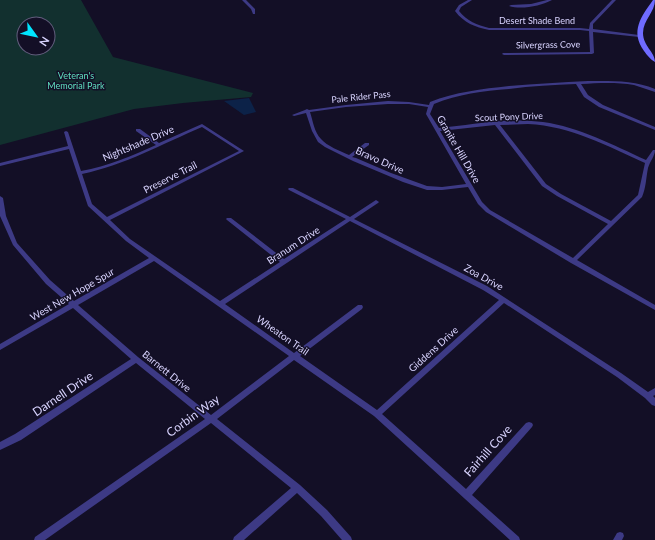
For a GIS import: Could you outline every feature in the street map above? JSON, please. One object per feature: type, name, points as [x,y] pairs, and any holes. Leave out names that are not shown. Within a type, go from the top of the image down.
[{"type":"street","points":[[244,0],[253,9],[254,13]]},
{"type":"street","name":"Desert Shade Bend","points":[[470,0],[460,6],[457,11],[462,18],[477,26],[489,28],[591,30],[639,36]]},
{"type":"street","points":[[511,6],[522,7],[538,5],[550,0]]},
{"type":"street","points":[[591,30],[590,24],[613,0]]},
{"type":"street","points":[[655,2],[642,22],[639,36],[644,47],[655,60]]},
{"type":"street","name":"Silvergrass Cove","points":[[504,54],[592,53],[591,30]]},
{"type":"street","points":[[578,83],[586,96],[601,106],[655,129]]},
{"type":"street","name":"Granite Hill Drive","points":[[655,91],[628,83],[578,83],[448,96],[438,99],[430,106],[428,114],[469,185],[488,211],[655,308]]},
{"type":"street","name":"Pale Rider Pass","points":[[294,115],[307,110],[398,101],[430,106]]},
{"type":"street","name":"Bravo Drive","points":[[307,110],[317,137],[321,142],[350,156],[419,186],[438,188],[469,185]]},
{"type":"street","name":"Scout Pony Drive","points":[[437,130],[496,124],[542,123],[575,132],[647,162]]},
{"type":"street","points":[[496,124],[548,188],[611,223]]},
{"type":"street","name":"Nightshade Drive","points":[[79,173],[94,171],[202,125],[242,151]]},
{"type":"street","points":[[138,130],[158,144]]},
{"type":"street","name":"Wheaton Trail","points":[[66,132],[90,204],[128,240],[377,414],[516,540]]},
{"type":"street","points":[[350,156],[367,144]]},
{"type":"street","points":[[0,165],[70,147]]},
{"type":"street","name":"Preserve Trail","points":[[106,220],[242,151]]},
{"type":"street","points":[[573,261],[640,196],[643,188],[643,174],[647,162],[655,152]]},
{"type":"street","name":"Zoa Drive","points":[[291,189],[485,288],[648,396],[655,403]]},
{"type":"street","name":"Barnett Drive","points":[[0,198],[3,216],[15,244],[48,282],[136,359],[297,488],[324,513],[348,540]]},
{"type":"street","name":"Branum Drive","points":[[220,304],[376,202]]},
{"type":"street","points":[[229,219],[284,262]]},
{"type":"street","name":"West New Hope Spur","points":[[0,347],[154,258]]},
{"type":"street","name":"Giddens Drive","points":[[377,414],[503,300]]},
{"type":"street","name":"Corbin Way","points":[[38,540],[211,419],[360,306]]},
{"type":"street","name":"Darnell Drive","points":[[0,446],[18,438],[136,359]]},
{"type":"street","points":[[648,396],[655,391]]},
{"type":"street","name":"Fairhill Cove","points":[[466,495],[529,424]]},
{"type":"street","points":[[237,540],[297,488]]},
{"type":"green space","name":"Veteran's Memorial Park","points":[[0,0],[81,0],[113,57],[253,93],[251,97],[134,109],[0,145]]},
{"type":"water","points":[[249,98],[256,112],[244,115],[224,101]]}]
